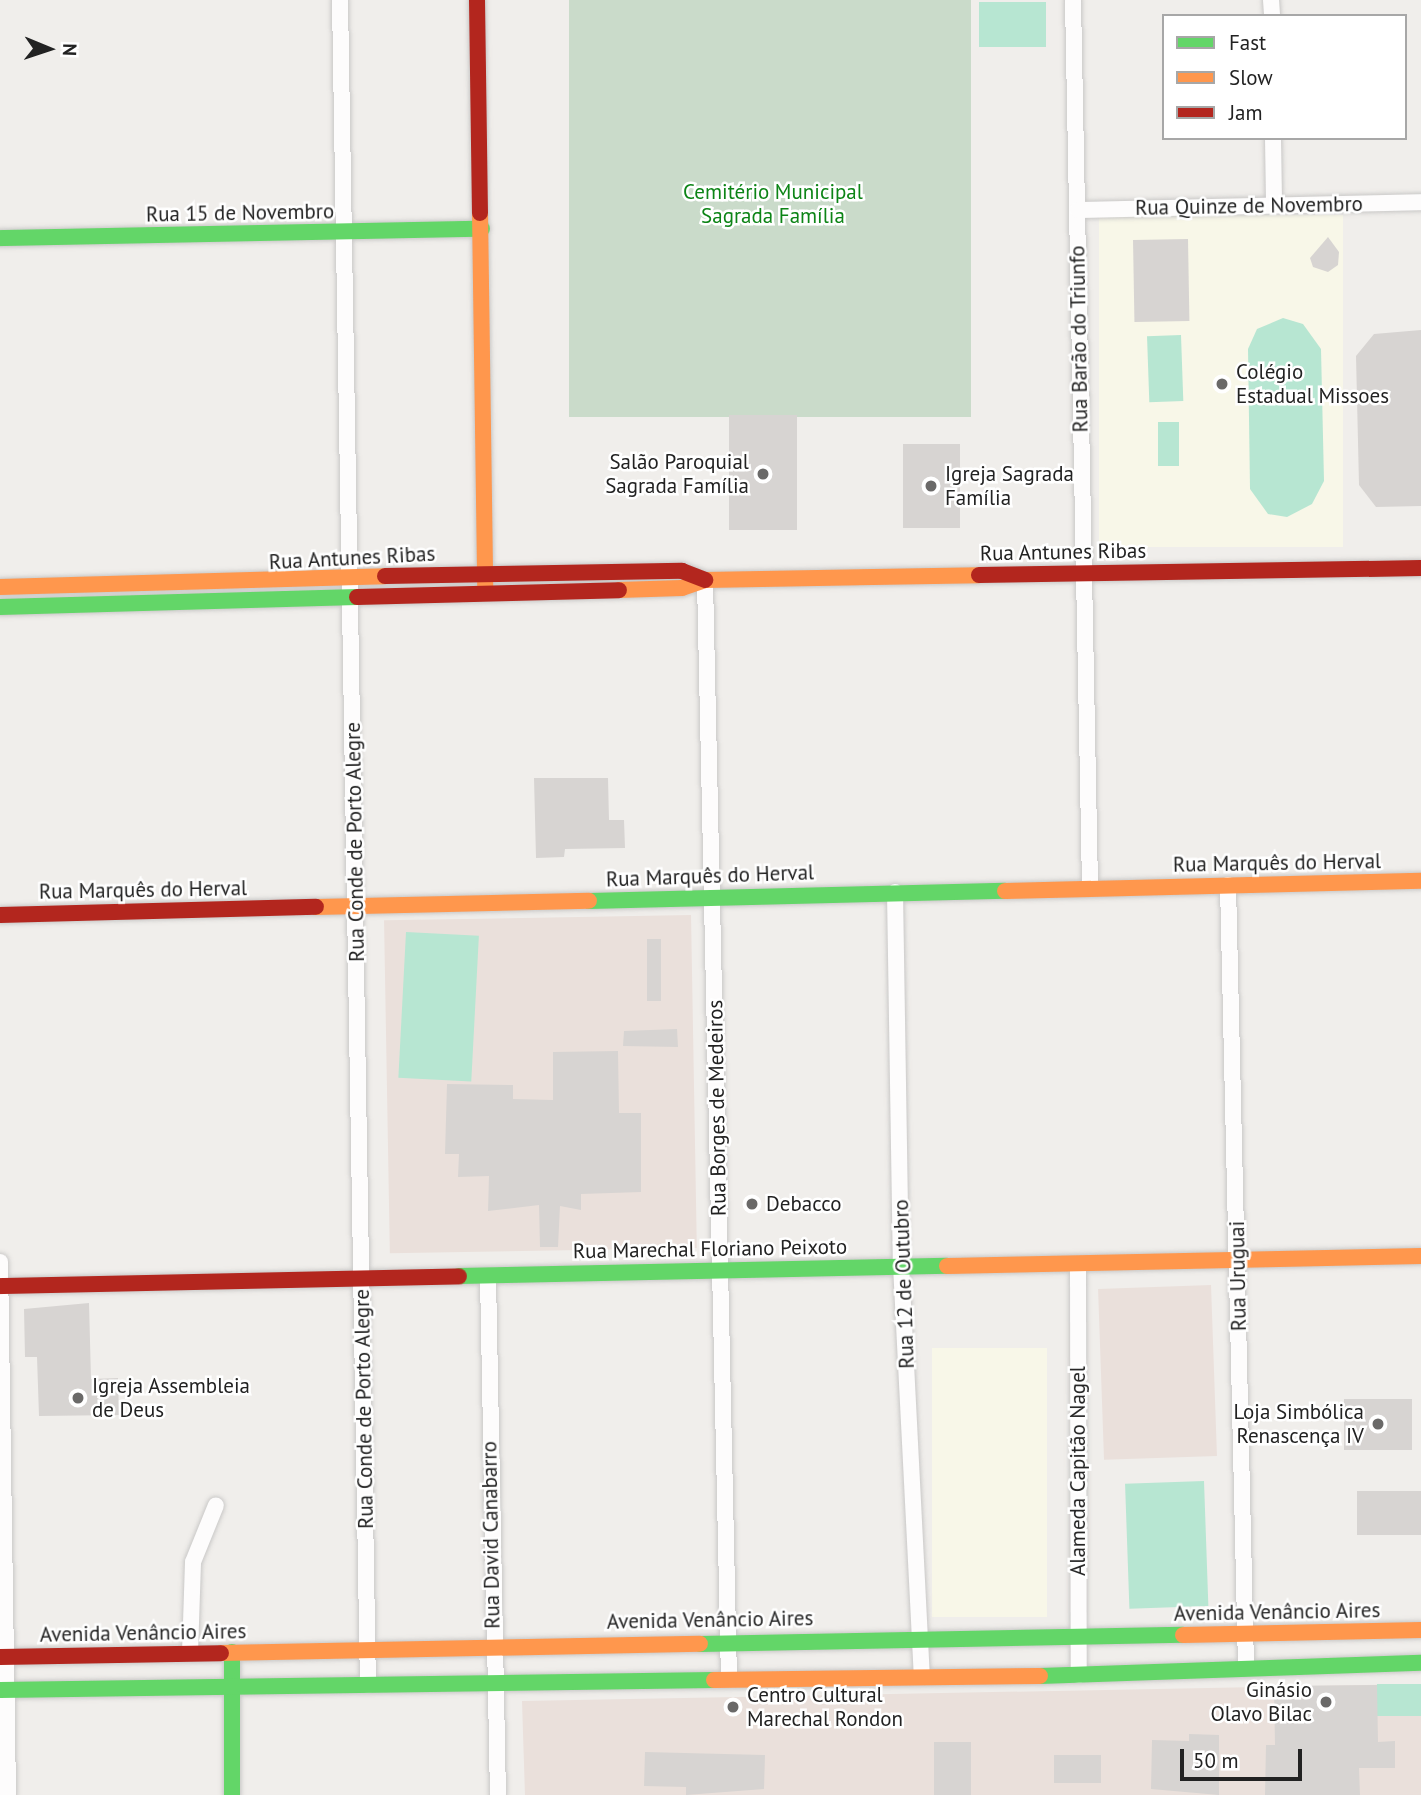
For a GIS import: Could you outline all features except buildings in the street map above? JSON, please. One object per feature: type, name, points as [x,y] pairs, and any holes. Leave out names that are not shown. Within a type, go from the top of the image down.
[{"type":"street","name":"Rua Conde de Porto Alegre","points":[[340,0],[341,233],[356,906],[368,1685]]},
{"type":"street","points":[[477,0],[485,592]]},
{"type":"street","name":"Rua Barão do Triunfo","points":[[1073,0],[1090,888]]},
{"type":"street","points":[[1273,140],[1274,205]]},
{"type":"street","name":"Rua Quinze de Novembro","points":[[1078,210],[1421,202]]},
{"type":"street","name":"Rua 15 de Novembro","points":[[0,239],[482,229]]},
{"type":"street","name":"Rua Antunes Ribas","points":[[0,587],[349,598],[682,588],[705,580],[1421,568]]},
{"type":"street","points":[[579,570],[580,589]]},
{"type":"street","name":"Rua Antunes Ribas","points":[[0,607],[206,594],[485,571],[682,571],[705,580]]},
{"type":"street","name":"Rua Borges de Medeiros","points":[[705,580],[729,1678]]},
{"type":"street","name":"Rua Marquês do Herval","points":[[0,915],[894,891],[1421,881]]},
{"type":"street","name":"Rua Uruguai","points":[[1228,885],[1246,1667]]},
{"type":"street","name":"Rua 12 de Outubro","points":[[894,891],[901,1265],[922,1675]]},
{"type":"street","name":"Rua Marechal Floriano Peixoto","points":[[0,1286],[901,1265],[1078,1267],[1421,1256]]},
{"type":"street","points":[[0,1262],[3,1690],[8,1795]]},
{"type":"street","name":"Alameda Capitão Nagel","points":[[1078,1267],[1079,1675]]},
{"type":"street","name":"Rua David Canabarro","points":[[488,1276],[492,1648],[498,1795]]},
{"type":"street","points":[[190,1653],[193,1562],[216,1505]]},
{"type":"street","name":"Avenida Venâncio Aires","points":[[3,1657],[492,1648],[728,1640],[1079,1638],[1421,1630]]},
{"type":"street","points":[[588,1644],[589,1681]]},
{"type":"street","points":[[232,1652],[233,1795]]},
{"type":"street","points":[[3,1690],[922,1675],[1079,1675],[1246,1667],[1421,1663]]},
{"type":"shaded area","name":"Colégio Estadual Missoes","points":[[1099,215],[1343,215],[1343,547],[1099,547]]},
{"type":"shaded area","points":[[691,915],[697,1248],[390,1253],[384,920]]},
{"type":"shaded area","points":[[1211,1285],[1217,1456],[1104,1460],[1098,1289]]},
{"type":"shaded area","points":[[932,1348],[1047,1348],[1047,1617],[932,1617]]},
{"type":"shaded area","points":[[1421,1684],[1421,1795],[525,1795],[522,1701]]},
{"type":"green space","name":"Cemitério Municipal Sagrada Família","points":[[569,0],[971,0],[971,417],[569,417]]},
{"type":"green space","points":[[979,2],[1046,2],[1046,47],[979,47]]},
{"type":"green space","points":[[1283,318],[1303,324],[1321,349],[1324,481],[1312,504],[1287,517],[1268,514],[1250,489],[1248,349],[1257,329]]},
{"type":"green space","points":[[1181,335],[1183,401],[1149,402],[1147,336]]},
{"type":"green space","points":[[1158,422],[1179,422],[1179,466],[1158,466]]},
{"type":"green space","points":[[406,932],[479,936],[471,1082],[398,1078]]},
{"type":"green space","points":[[1204,1481],[1208,1606],[1129,1609],[1125,1484]]},
{"type":"green space","points":[[1377,1684],[1421,1684],[1421,1716],[1377,1716]]},
{"type":"traffic: fast","points":[[0,238],[482,229]]},
{"type":"traffic: fast","points":[[0,607],[357,597]]},
{"type":"traffic: fast","points":[[589,901],[1005,891]]},
{"type":"traffic: fast","points":[[459,1276],[947,1266]]},
{"type":"traffic: fast","points":[[700,1644],[1183,1635]]},
{"type":"traffic: fast","points":[[232,1652],[232,1795]]},
{"type":"traffic: fast","points":[[1040,1676],[1421,1663]]},
{"type":"traffic: fast","points":[[0,1690],[714,1680]]},
{"type":"traffic: slow","points":[[480,213],[485,586]]},
{"type":"traffic: slow","points":[[619,590],[682,588],[705,580],[979,575]]},
{"type":"traffic: slow","points":[[0,587],[385,576]]},
{"type":"traffic: slow","points":[[1005,891],[1421,881]]},
{"type":"traffic: slow","points":[[316,907],[589,901]]},
{"type":"traffic: slow","points":[[947,1266],[1421,1256]]},
{"type":"traffic: slow","points":[[1183,1635],[1421,1630]]},
{"type":"traffic: slow","points":[[221,1653],[700,1644]]},
{"type":"traffic: slow","points":[[714,1680],[1040,1676]]},
{"type":"traffic: jam","points":[[477,0],[480,213]]},
{"type":"traffic: jam","points":[[979,575],[1421,568]]},
{"type":"traffic: jam","points":[[385,576],[682,571],[705,580]]},
{"type":"traffic: jam","points":[[357,597],[619,590]]},
{"type":"traffic: jam","points":[[0,915],[316,907]]},
{"type":"traffic: jam","points":[[0,1286],[459,1276]]},
{"type":"traffic: jam","points":[[0,1657],[221,1653]]},
{"type":"place","name":"Colégio Estadual Missoes","points":[[1222,384]]},
{"type":"place","name":"Salão Paroquial Sagrada Família","points":[[763,474]]},
{"type":"place","name":"Igreja Sagrada Família","points":[[931,486]]},
{"type":"place","name":"Debacco","points":[[752,1204]]},
{"type":"place","name":"Igreja Assembleia de Deus","points":[[78,1398]]},
{"type":"place","name":"Loja Simbólica Renascença IV","points":[[1378,1424]]},
{"type":"place","name":"Ginásio Olavo Bilac","points":[[1326,1702]]},
{"type":"place","name":"Centro Cultural Marechal Rondon","points":[[733,1707]]}]
